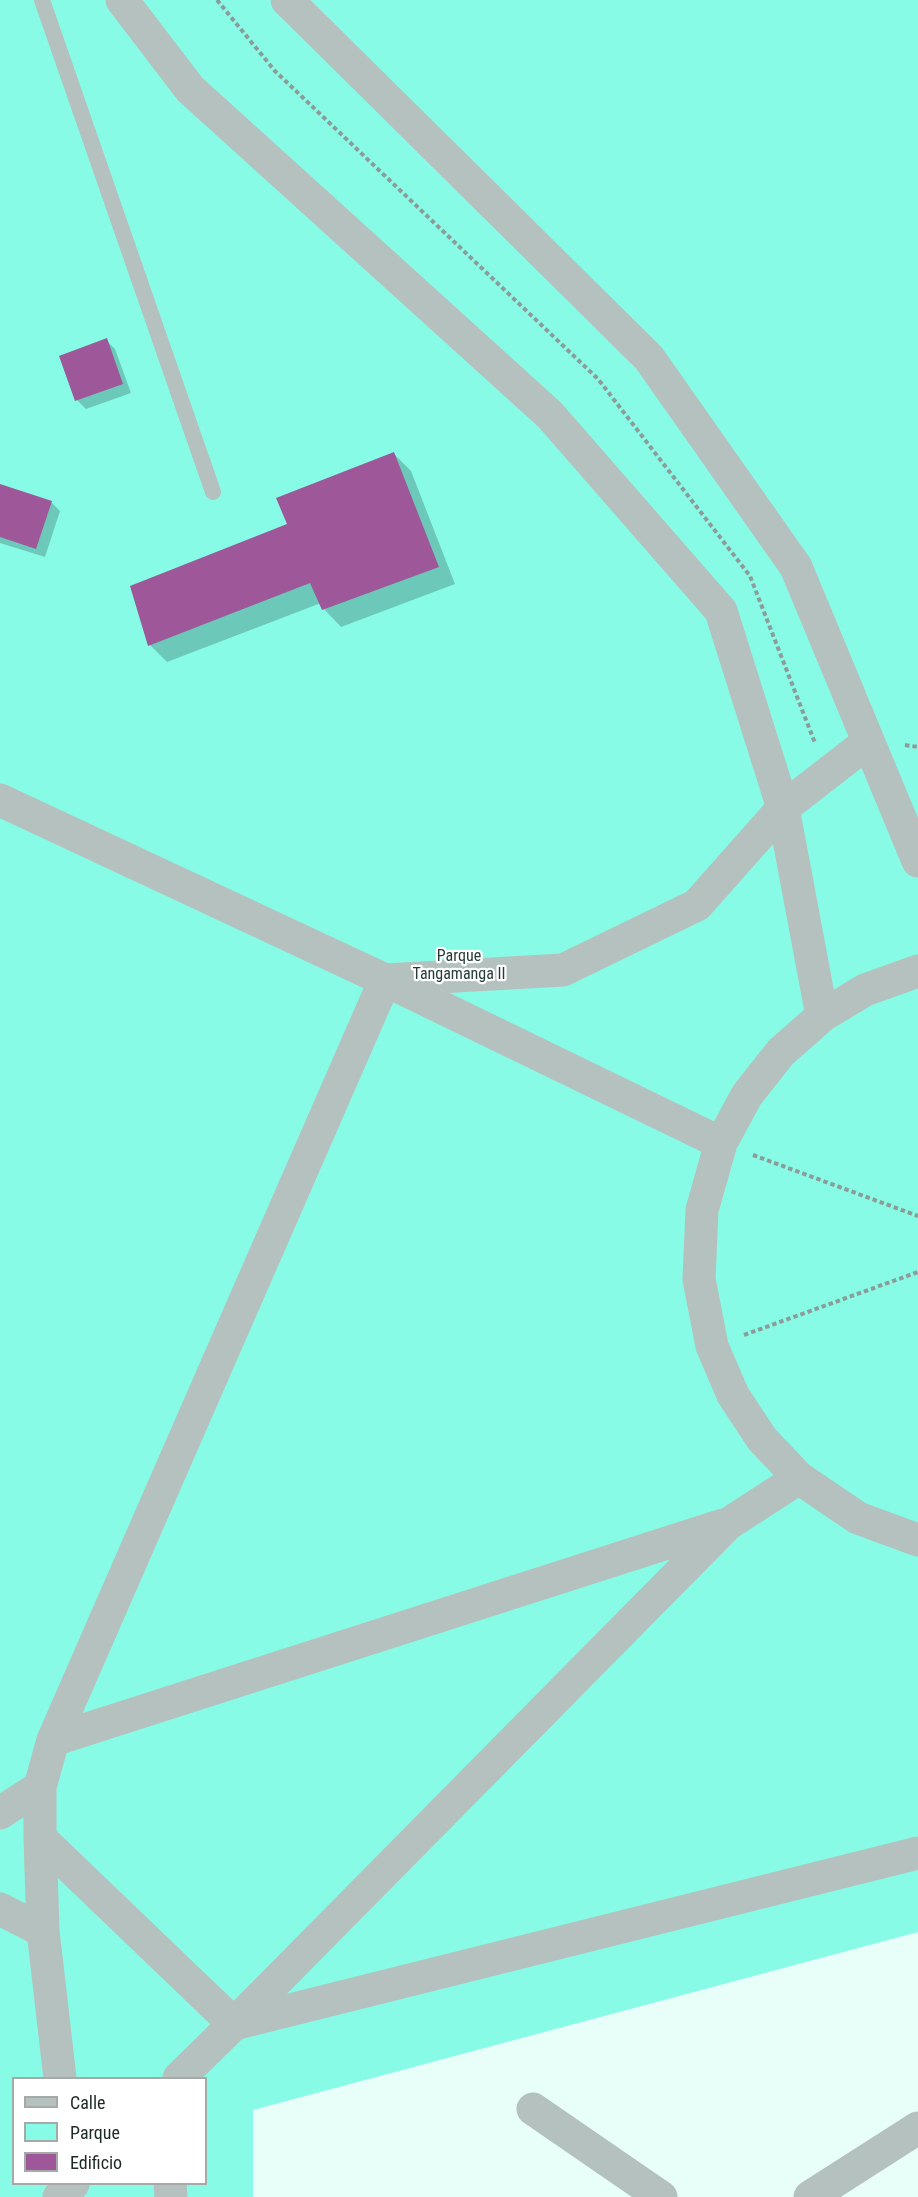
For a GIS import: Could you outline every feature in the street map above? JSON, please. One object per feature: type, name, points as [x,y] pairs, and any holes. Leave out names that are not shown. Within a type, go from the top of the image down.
[{"type":"street","points":[[122,0],[190,89],[550,415],[721,611],[783,808],[822,1016]]},
{"type":"street","points":[[287,0],[649,358],[796,567],[918,861]]},
{"type":"street","points":[[385,980],[563,970],[698,905],[783,808],[868,742]]},
{"type":"street","points":[[0,800],[385,980],[721,1143]]},
{"type":"street","points":[[918,971],[865,990],[822,1016],[781,1052],[747,1095],[721,1143],[702,1210],[699,1279],[712,1346],[739,1404],[762,1439],[799,1478],[858,1518],[918,1540]]},
{"type":"street","points":[[60,2077],[43,1931],[40,1838],[40,1787],[53,1740],[385,980]]},
{"type":"street","points":[[181,2077],[728,1524],[799,1478]]},
{"type":"street","points":[[53,1740],[728,1524]]},
{"type":"street","points":[[0,1813],[40,1787]]},
{"type":"street","points":[[40,1838],[234,2024]]},
{"type":"street","points":[[234,2024],[918,1853]]},
{"type":"street","points":[[0,1909],[43,1931]]},
{"type":"street","points":[[533,2109],[662,2197]]},
{"type":"street","points":[[810,2197],[918,2128]]},
{"type":"street","points":[[59,2197],[72,2185]]},
{"type":"lane","points":[[42,0],[213,492]]},
{"type":"path","points":[[217,0],[275,71],[598,379],[750,576],[827,774]]},
{"type":"path","points":[[721,1143],[918,1216]]},
{"type":"path","points":[[712,1346],[918,1272]]},
{"type":"green space","name":"Parque Tangamanga II","points":[[0,0],[918,0],[918,1932],[253,2110],[253,2197],[0,2197]]},
{"type":"building","points":[[107,338],[123,384],[75,401],[59,356]]},
{"type":"building","points":[[394,452],[439,567],[322,610],[310,583],[148,646],[130,586],[287,524],[276,498]]},
{"type":"building","points":[[0,484],[52,501],[36,549],[0,537]]}]
